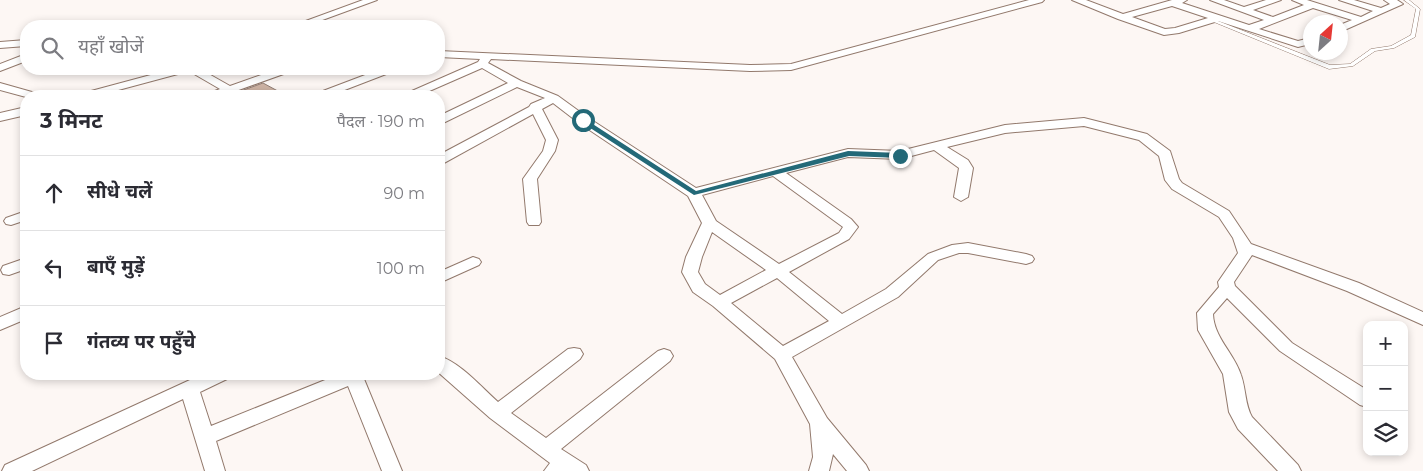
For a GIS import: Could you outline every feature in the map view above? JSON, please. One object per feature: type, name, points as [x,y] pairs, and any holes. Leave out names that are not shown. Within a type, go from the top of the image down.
[{"type":"street","points":[[314,20],[372,0]]},
{"type":"street","points":[[445,55],[485,60],[750,68],[791,67],[1039,0]]},
{"type":"street","points":[[1076,0],[1155,30],[1170,32],[1214,19]]},
{"type":"street","points":[[1214,0],[1273,20]]},
{"type":"street","points":[[1243,10],[1276,0]]},
{"type":"street","points":[[1297,0],[1362,20]]},
{"type":"street","points":[[1344,0],[1382,12]]},
{"type":"street","points":[[1348,25],[1398,4],[1389,0]]},
{"type":"street","points":[[1121,17],[1178,1],[1214,19],[1289,42],[1303,44]]},
{"type":"street","points":[[1249,29],[1312,5]]},
{"type":"street","points":[[0,35],[20,34]]},
{"type":"street","points":[[0,45],[20,43]]},
{"type":"street","points":[[0,68],[20,60]]},
{"type":"street","points":[[485,60],[516,83],[554,98],[583,120],[694,193],[709,223],[778,271],[841,322]]},
{"type":"street","points":[[422,90],[485,60]]},
{"type":"street","points":[[106,90],[163,75]]},
{"type":"street","points":[[203,75],[229,90],[271,75]]},
{"type":"street","points":[[335,90],[374,75]]},
{"type":"street","points":[[445,118],[516,83]]},
{"type":"street","points":[[0,86],[20,92]]},
{"type":"street","points":[[445,157],[535,106],[554,98]]},
{"type":"street","points":[[534,222],[530,179],[549,151],[552,140],[535,106]]},
{"type":"street","points":[[0,117],[20,112]]},
{"type":"street","points":[[694,193],[848,154],[891,156],[1014,128],[1084,122],[1143,137],[1165,154],[1172,180],[1184,190],[1224,214],[1245,247],[1246,252],[1226,282],[1226,288],[1206,312],[1205,321],[1207,330],[1232,374],[1238,412],[1245,423],[1286,469]]},
{"type":"street","points":[[936,146],[963,163],[966,168],[961,197]]},
{"type":"street","points":[[719,302],[844,236],[851,227],[776,172]]},
{"type":"street","points":[[10,221],[20,217]]},
{"type":"street","points":[[709,223],[694,257],[690,272],[699,288],[719,302],[782,355],[820,424],[859,471]]},
{"type":"street","points":[[1245,247],[1353,287],[1423,319]]},
{"type":"street","points":[[782,355],[892,293],[933,257],[957,248],[968,248],[1026,259]]},
{"type":"street","points":[[445,275],[473,262]]},
{"type":"street","points":[[9,270],[20,265]]},
{"type":"street","points":[[1226,288],[1286,347],[1363,397]]},
{"type":"street","points":[[0,324],[20,315]]},
{"type":"street","points":[[497,413],[574,354]]},
{"type":"street","points":[[546,449],[664,356]]},
{"type":"street","points":[[445,368],[497,413],[546,449],[567,469]]},
{"type":"street","points":[[12,471],[207,380]]},
{"type":"street","points":[[205,437],[343,380]]},
{"type":"street","points":[[357,380],[392,471]]},
{"type":"street","points":[[189,388],[215,471]]},
{"type":"street","points":[[819,471],[823,457],[820,424]]},
{"type":"lane","points":[[1214,19],[1319,64],[1345,67],[1373,50],[1392,47],[1413,36],[1418,8],[1406,0]]},
{"type":"lane","points":[[1415,6],[1423,7]]},
{"type":"building","points":[[263,83],[276,90],[244,90]]},
{"type":"route","points":[[583,120],[694,193],[848,154],[900,156]]}]
